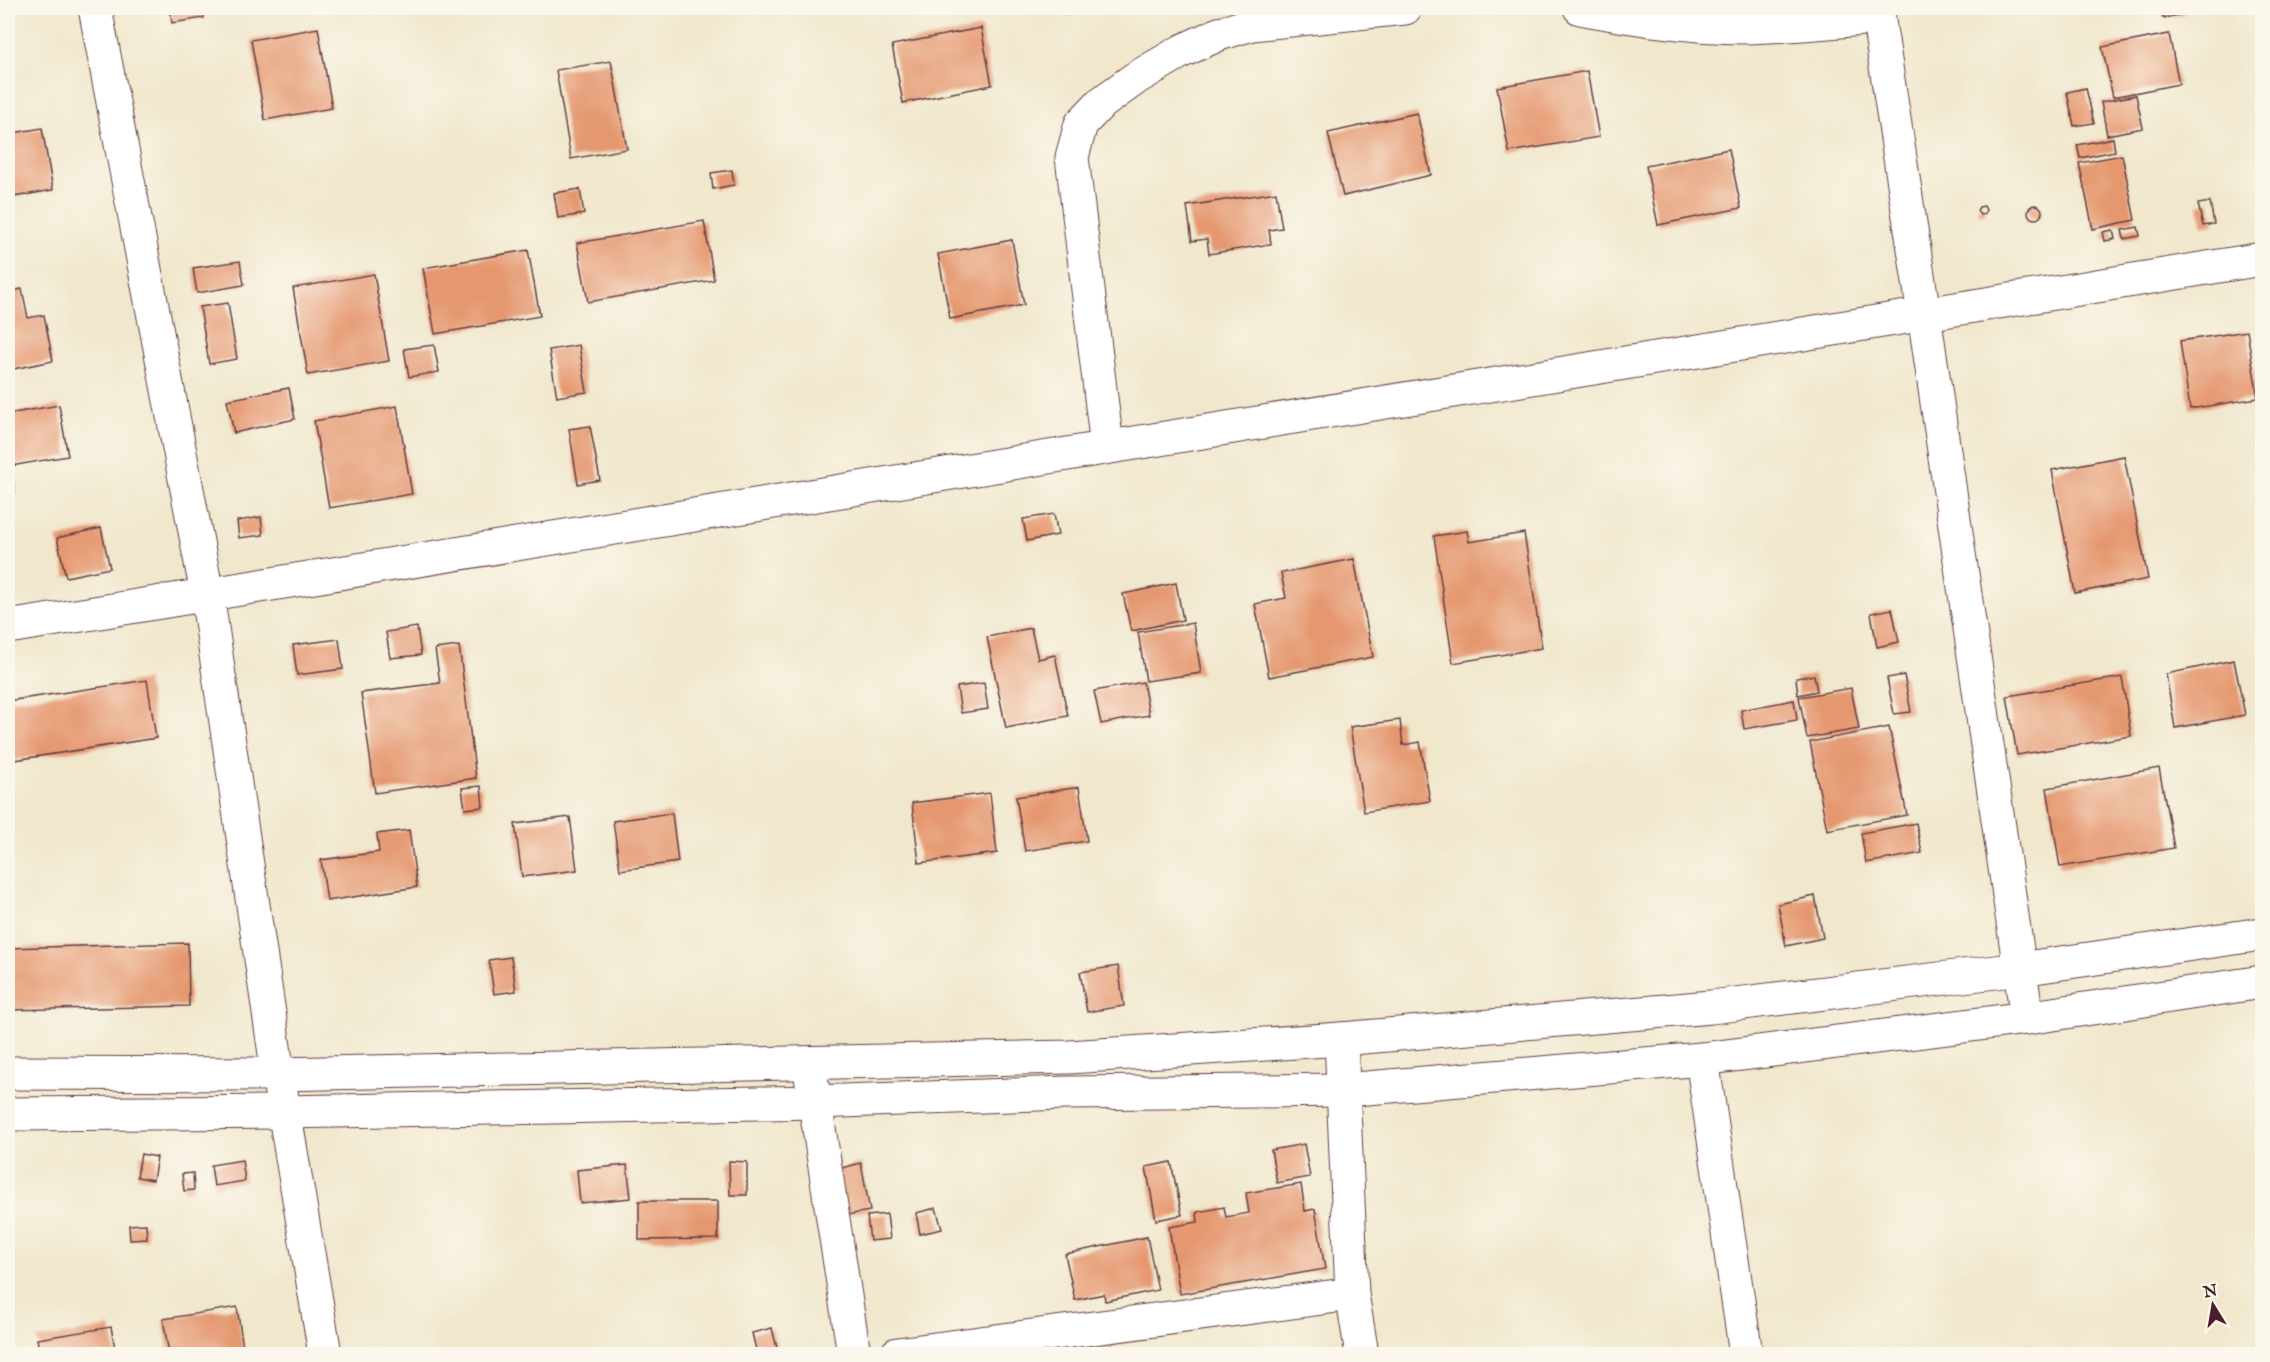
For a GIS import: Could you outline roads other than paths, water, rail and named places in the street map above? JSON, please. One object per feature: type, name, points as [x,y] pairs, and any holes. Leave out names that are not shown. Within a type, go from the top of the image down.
[{"type":"main road","points":[[95,8],[207,594],[278,1074],[325,1354]]},
{"type":"main road","points":[[1107,447],[1072,157],[1081,124],[1100,104],[1136,78],[1182,51],[1219,34],[1252,24],[1405,8]]},
{"type":"main road","points":[[1580,8],[1617,15],[1744,27],[1878,13],[2027,1018]]},
{"type":"main road","points":[[8,627],[2262,259]]},
{"type":"main road","points":[[8,1073],[278,1074],[1069,1057],[1341,1039],[1711,1007],[2020,969],[2262,934]]},
{"type":"main road","points":[[8,1114],[284,1112],[815,1102],[1067,1093],[1344,1090],[1702,1059],[2027,1018],[2262,982]]},
{"type":"main road","points":[[1341,1039],[1352,1294],[1362,1354]]},
{"type":"main road","points":[[1702,1059],[1746,1354]]},
{"type":"main road","points":[[809,1064],[854,1354]]},
{"type":"main road","points":[[897,1354],[1352,1294]]}]
